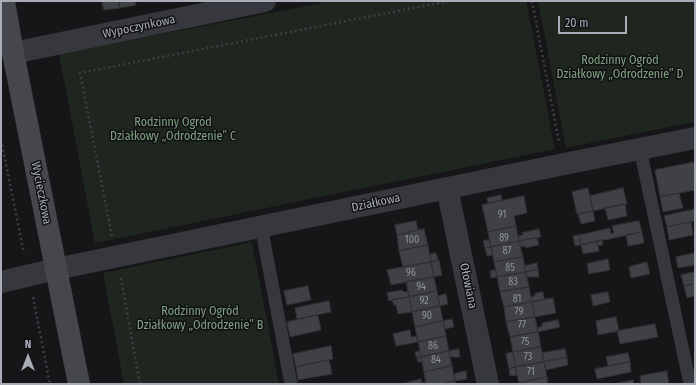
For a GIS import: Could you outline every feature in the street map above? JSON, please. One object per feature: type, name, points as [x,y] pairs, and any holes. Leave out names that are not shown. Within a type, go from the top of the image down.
[{"type":"street","name":"Wycieczkowa","points":[[4,1],[79,384]]},
{"type":"street","name":"Wypoczynkowa","points":[[13,53],[265,1]]},
{"type":"street","name":"Działkowa","points":[[1,282],[116,256],[695,138]]},
{"type":"street","name":"Ołowiana","points":[[447,188],[488,384]]},
{"type":"lane","points":[[640,149],[690,384]]},
{"type":"lane","points":[[261,226],[291,384]]},
{"type":"path","points":[[140,384],[80,73],[450,1]]},
{"type":"path","points":[[532,1],[564,164]]},
{"type":"green space","name":"Rodzinny Ogród Działkowy „Odrodzenie” C","points":[[332,1],[526,1],[555,149],[95,243],[59,54]]},
{"type":"green space","name":"Rodzinny Ogród Działkowy „Odrodzenie” D","points":[[538,1],[695,1],[695,122],[566,148]]},
{"type":"green space","name":"Rodzinny Ogród Działkowy „Odrodzenie” B","points":[[252,242],[279,384],[124,384],[103,273]]},
{"type":"building","points":[[102,1],[119,1],[120,8],[104,10]]},
{"type":"building","points":[[119,1],[135,1],[136,5],[120,8]]},
{"type":"building","points":[[695,162],[695,190],[660,197],[655,170]]},
{"type":"building","points":[[588,188],[593,211],[577,214],[572,192]]},
{"type":"building","points":[[623,188],[627,204],[593,211],[590,196]]},
{"type":"building","points":[[679,193],[683,208],[663,212],[660,197]]},
{"type":"building","points":[[501,195],[502,200],[488,203],[487,198]]},
{"type":"building","points":[[524,196],[527,213],[514,216],[516,226],[488,232],[482,205]]},
{"type":"building","points":[[625,204],[627,216],[608,220],[605,208]]},
{"type":"building","points":[[695,209],[695,221],[667,227],[664,216]]},
{"type":"building","points":[[593,211],[595,221],[581,224],[578,214]]},
{"type":"building","points":[[416,221],[418,230],[397,235],[395,225]]},
{"type":"building","points":[[639,221],[642,232],[581,245],[579,235],[610,228],[611,234],[614,233],[612,226]]},
{"type":"building","points":[[691,222],[693,235],[669,240],[667,227]]},
{"type":"building","points":[[516,226],[519,241],[491,247],[488,232]]},
{"type":"building","points":[[424,229],[428,245],[399,251],[397,235]]},
{"type":"building","points":[[539,229],[541,237],[519,241],[518,236],[523,235],[522,233]]},
{"type":"building","points":[[642,232],[644,243],[628,246],[626,235]]},
{"type":"building","points":[[579,235],[581,245],[575,246],[573,236]]},
{"type":"building","points":[[537,238],[539,245],[525,248],[525,246],[521,247],[519,241]]},
{"type":"building","points":[[489,240],[491,247],[485,248],[483,241]]},
{"type":"building","points":[[602,240],[603,245],[598,246],[597,241]]},
{"type":"building","points":[[519,241],[523,257],[494,262],[491,247]]},
{"type":"building","points":[[597,241],[599,251],[583,254],[581,245]]},
{"type":"building","points":[[428,245],[431,262],[403,267],[399,251]]},
{"type":"building","points":[[491,247],[493,255],[487,256],[485,248]]},
{"type":"building","points":[[436,253],[438,260],[431,262],[430,254]]},
{"type":"building","points":[[695,253],[695,265],[678,268],[676,257]]},
{"type":"building","points":[[523,257],[526,272],[497,277],[494,262]]},
{"type":"building","points":[[608,259],[610,270],[589,274],[587,264]]},
{"type":"building","points":[[439,260],[442,275],[434,277],[431,262]]},
{"type":"building","points":[[431,262],[434,277],[391,285],[387,270]]},
{"type":"building","points":[[647,262],[650,274],[631,278],[629,267]]},
{"type":"building","points":[[537,263],[538,269],[526,272],[525,266]]},
{"type":"building","points":[[538,269],[539,277],[527,277],[526,272]]},
{"type":"building","points":[[496,270],[497,277],[491,278],[490,271]]},
{"type":"building","points":[[526,272],[529,287],[500,292],[497,277]]},
{"type":"building","points":[[695,272],[695,284],[684,286],[681,275]]},
{"type":"building","points":[[434,277],[437,291],[409,297],[406,282]]},
{"type":"building","points":[[695,284],[695,296],[687,298],[684,286]]},
{"type":"building","points":[[308,286],[311,300],[287,305],[284,291]]},
{"type":"building","points":[[529,287],[532,302],[504,307],[500,292]]},
{"type":"building","points":[[402,290],[404,292],[408,291],[409,297],[389,301],[387,293]]},
{"type":"building","points":[[437,291],[440,306],[412,312],[409,297]]},
{"type":"building","points":[[543,292],[544,298],[546,299],[532,302],[531,297],[535,296],[534,294]]},
{"type":"building","points":[[608,292],[610,302],[593,306],[591,295]]},
{"type":"building","points":[[446,294],[448,304],[440,306],[438,296]]},
{"type":"building","points":[[409,297],[412,312],[398,314],[396,305],[394,305],[392,300]]},
{"type":"building","points":[[553,298],[556,313],[535,317],[532,302]]},
{"type":"building","points":[[329,301],[331,312],[297,319],[295,308]]},
{"type":"building","points":[[532,302],[535,317],[506,322],[504,307]]},
{"type":"building","points":[[440,306],[443,321],[415,327],[412,312]]},
{"type":"building","points":[[318,315],[321,330],[290,337],[287,322]]},
{"type":"building","points":[[535,317],[538,332],[510,337],[506,322]]},
{"type":"building","points":[[616,317],[619,331],[598,335],[596,321]]},
{"type":"building","points":[[452,319],[454,327],[445,329],[443,321]]},
{"type":"building","points":[[558,320],[560,327],[538,332],[537,328],[541,327],[543,323]]},
{"type":"building","points":[[443,321],[446,336],[418,342],[415,327]]},
{"type":"building","points":[[655,324],[658,337],[620,344],[617,331]]},
{"type":"building","points":[[410,330],[411,337],[417,336],[418,342],[396,346],[393,334]]},
{"type":"building","points":[[538,332],[541,347],[513,352],[510,337]]},
{"type":"building","points":[[446,336],[449,351],[421,357],[418,342]]},
{"type":"building","points":[[331,346],[333,359],[296,367],[293,354]]},
{"type":"building","points":[[541,347],[544,362],[515,367],[513,352]]},
{"type":"building","points":[[459,349],[460,357],[450,357],[449,351]]},
{"type":"building","points":[[565,349],[567,357],[544,362],[542,353]]},
{"type":"building","points":[[420,351],[421,357],[416,357],[415,352]]},
{"type":"building","points":[[449,351],[452,366],[424,372],[421,357]]},
{"type":"building","points":[[513,352],[515,367],[509,369],[506,354]]},
{"type":"building","points":[[628,353],[630,362],[608,366],[606,357]]},
{"type":"building","points":[[417,357],[421,357],[422,362],[418,362]]},
{"type":"building","points":[[567,357],[568,365],[546,370],[544,362]]},
{"type":"building","points":[[329,360],[332,374],[298,380],[296,367]]},
{"type":"building","points":[[544,362],[547,377],[519,383],[515,367]]},
{"type":"building","points":[[630,362],[631,372],[597,379],[595,369]]},
{"type":"building","points":[[452,366],[455,381],[442,384],[426,384],[424,372]]},
{"type":"building","points":[[515,367],[517,375],[510,376],[509,369]]},
{"type":"building","points":[[466,371],[467,379],[455,381],[454,374]]},
{"type":"building","points":[[667,371],[669,384],[641,384],[640,376]]},
{"type":"building","points":[[547,377],[548,384],[519,384],[519,383]]},
{"type":"building","points":[[421,379],[422,383],[426,382],[426,384],[402,384]]},
{"type":"building","points":[[633,380],[634,384],[614,384]]},
{"type":"building","points":[[455,381],[456,384],[442,384]]}]
